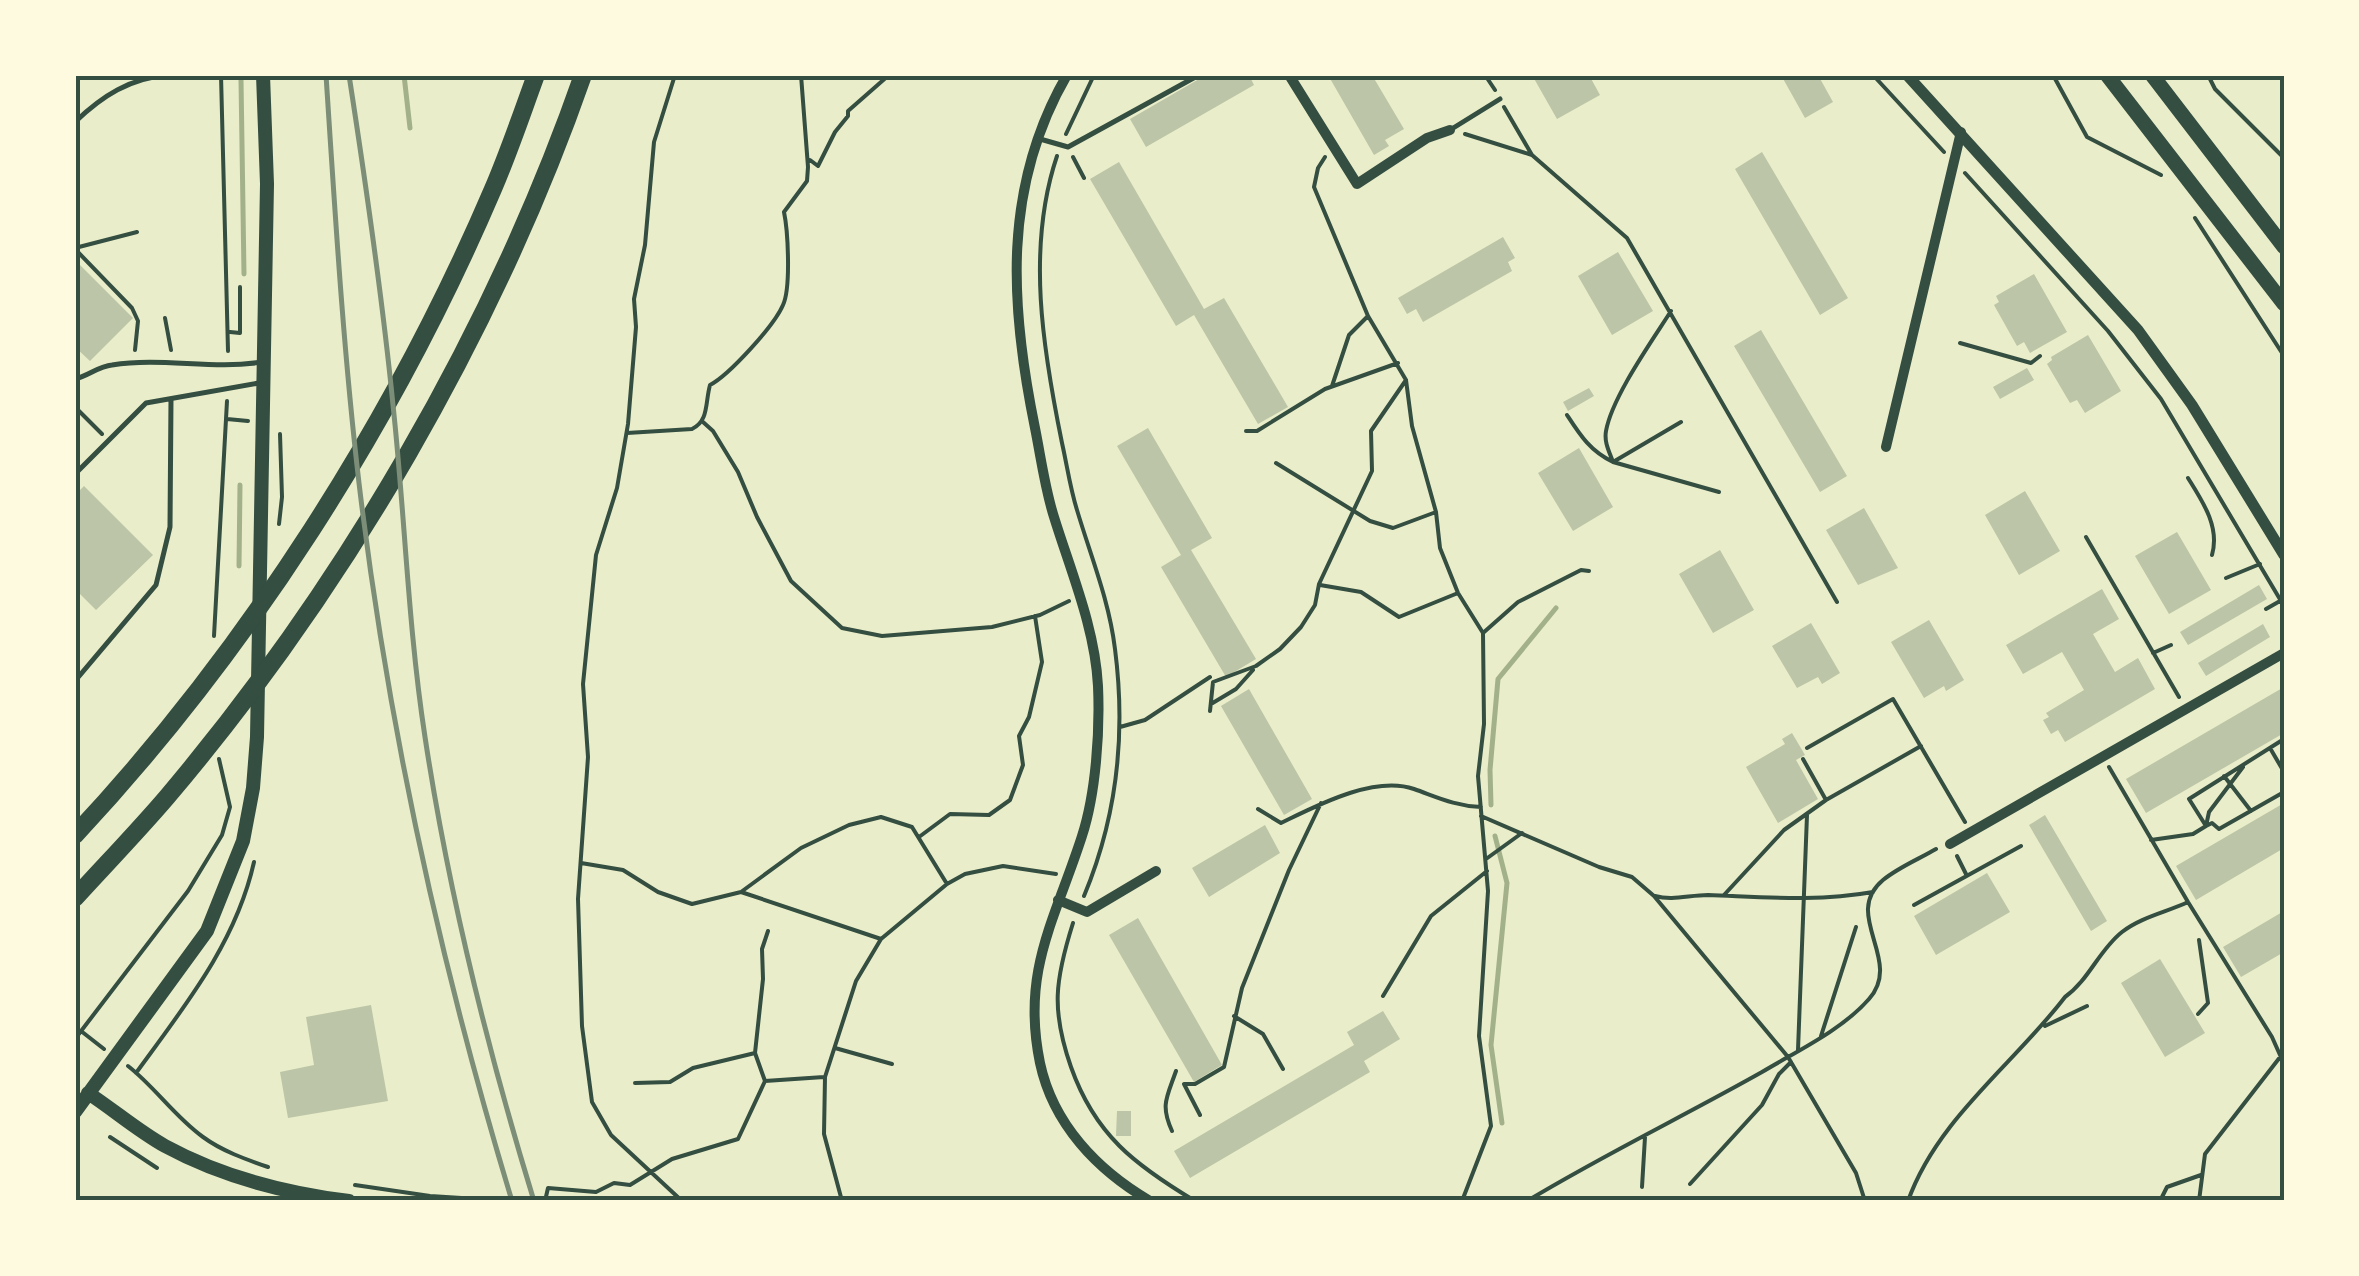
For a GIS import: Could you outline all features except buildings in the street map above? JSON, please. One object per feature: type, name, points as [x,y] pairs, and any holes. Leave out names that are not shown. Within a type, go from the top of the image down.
[{"type":"highway","points":[[75,835],[134,767],[282,574],[406,369],[493,188],[536,75]]},
{"type":"highway","points":[[75,898],[167,797],[235,711],[336,567],[456,367],[528,221],[585,75]]},
{"type":"main road","points":[[75,1112],[207,932],[243,840],[253,788],[267,184],[264,75]]},
{"type":"main road","points":[[2107,75],[2284,304]]},
{"type":"main road","points":[[2152,75],[2284,246]]},
{"type":"main road","points":[[88,1093],[163,1145],[222,1171],[266,1186],[349,1201]]},
{"type":"street","points":[[1067,75],[1026,173],[1016,259],[1021,354],[1052,513],[1080,596],[1098,684],[1093,785],[1083,834],[1038,962],[1033,1019],[1050,1098],[1081,1146],[1150,1201]]},
{"type":"street","points":[[1288,75],[1357,184],[1427,138],[1450,130]]},
{"type":"street","points":[[1906,75],[2138,330],[2192,406],[2284,555]]},
{"type":"street","points":[[1886,447],[1961,132]]},
{"type":"street","points":[[1950,844],[2284,653]]},
{"type":"street","points":[[1058,900],[1087,912],[1156,871]]},
{"type":"lane","points":[[75,122],[102,96],[148,76],[168,75]]},
{"type":"lane","points":[[1038,138],[1068,147],[1199,75]]},
{"type":"lane","points":[[2268,75],[2284,76]]},
{"type":"lane","points":[[1450,130],[1500,99]]},
{"type":"lane","points":[[1068,147],[1072,157]]},
{"type":"lane","points":[[75,379],[106,365],[228,367],[262,362]]},
{"type":"lane","points":[[75,474],[146,403],[262,382]]},
{"type":"lane","points":[[75,680],[156,585],[170,527],[171,400]]},
{"type":"path","points":[[221,75],[228,367]]},
{"type":"path","points":[[676,75],[654,142],[649,214],[634,299],[636,327],[626,434],[617,488],[596,555],[583,684],[588,757],[578,899],[582,1026],[592,1102],[610,1135],[682,1201]]},
{"type":"path","points":[[626,434],[692,429],[703,422],[710,385],[743,357],[784,304],[788,230],[784,212],[806,182],[809,160],[801,75]]},
{"type":"path","points":[[809,160],[818,166],[848,111],[889,75]]},
{"type":"path","points":[[1485,75],[1532,155]]},
{"type":"path","points":[[1872,75],[2108,331],[2150,386],[2283,603],[2266,609]]},
{"type":"path","points":[[2053,75],[2086,137],[2162,175],[2171,186]]},
{"type":"path","points":[[2208,75],[2215,89],[2284,158]]},
{"type":"path","points":[[1450,130],[1532,155],[1627,238],[1837,602]]},
{"type":"path","points":[[1332,145],[1318,168],[1314,186],[1368,316],[1406,380],[1412,426],[1436,512],[1440,548],[1458,593],[1483,633],[1484,724],[1478,776],[1487,871],[1479,1036],[1491,1126],[1462,1201]]},
{"type":"path","points":[[1072,157],[1084,178]]},
{"type":"path","points":[[2192,214],[2284,356]]},
{"type":"path","points":[[134,363],[138,321],[132,308],[75,249],[137,232]]},
{"type":"path","points":[[228,332],[240,332],[240,288]]},
{"type":"path","points":[[1613,462],[1606,436],[1610,417],[1670,311]]},
{"type":"path","points":[[1331,386],[1350,335],[1368,316]]},
{"type":"path","points":[[164,318],[171,350]]},
{"type":"path","points":[[1960,343],[2031,362],[2040,356]]},
{"type":"path","points":[[1246,431],[1257,432],[1331,386],[1398,363]]},
{"type":"path","points":[[1256,666],[1236,689],[1211,708],[1213,682],[1256,666],[1280,650],[1301,627],[1372,471],[1371,431],[1406,380]]},
{"type":"path","points":[[214,644],[227,391]]},
{"type":"path","points":[[75,406],[109,440]]},
{"type":"path","points":[[1567,415],[1597,454],[1719,492]]},
{"type":"path","points":[[228,420],[262,421]]},
{"type":"path","points":[[279,520],[280,422]]},
{"type":"path","points":[[703,422],[713,430],[738,472],[790,582],[842,628],[882,636],[992,627],[1035,616],[1080,596]]},
{"type":"path","points":[[1613,462],[1682,422]]},
{"type":"path","points":[[1276,463],[1354,511],[1393,528],[1436,512]]},
{"type":"path","points":[[2188,478],[2214,529],[2212,555]]},
{"type":"path","points":[[2086,536],[2179,697]]},
{"type":"path","points":[[2226,578],[2260,564]]},
{"type":"path","points":[[1483,633],[1518,602],[1580,570],[1590,571]]},
{"type":"path","points":[[1319,584],[1360,592],[1399,616],[1458,593]]},
{"type":"path","points":[[918,838],[950,814],[988,815],[1010,800],[1023,765],[1019,736],[1042,662],[1035,616]]},
{"type":"path","points":[[2153,652],[2171,645]]},
{"type":"path","points":[[1120,727],[1145,720],[1210,676]]},
{"type":"path","points":[[1808,748],[1893,700],[1966,822]]},
{"type":"path","points":[[2206,826],[2189,798],[2284,739]]},
{"type":"path","points":[[1722,896],[1784,830],[1826,800],[1920,746]]},
{"type":"path","points":[[75,1039],[188,892],[222,835],[230,807],[216,747]]},
{"type":"path","points":[[2270,748],[2284,772]]},
{"type":"path","points":[[2104,758],[2282,1053],[2284,1064]]},
{"type":"path","points":[[1803,759],[1826,800]]},
{"type":"path","points":[[2206,826],[2209,812],[2246,763]]},
{"type":"path","points":[[2224,776],[2251,812]]},
{"type":"path","points":[[1258,809],[1281,824],[1320,803],[1383,784],[1480,808]]},
{"type":"path","points":[[2151,840],[2193,834],[2212,823],[2219,829],[2284,792]]},
{"type":"path","points":[[1200,1115],[1184,1084],[1194,1084],[1224,1068],[1242,988],[1320,803]]},
{"type":"path","points":[[1798,1050],[1806,815]]},
{"type":"path","points":[[1481,816],[1599,868],[1632,877],[1654,896],[1790,1059],[1856,1174],[1865,1201]]},
{"type":"path","points":[[581,862],[623,870],[658,892],[692,904],[741,892],[801,848],[848,825],[881,817],[912,827],[947,884]]},
{"type":"path","points":[[1486,860],[1522,833]]},
{"type":"path","points":[[1690,1184],[1762,1105],[1798,1050],[1868,1001],[1878,986],[1882,972],[1867,910],[1873,892],[1896,872],[1950,844]]},
{"type":"path","points":[[1914,906],[2021,846]]},
{"type":"path","points":[[1957,856],[1967,876]]},
{"type":"path","points":[[842,1201],[824,1134],[825,1076],[856,981],[881,940],[947,884],[965,874],[1003,866],[1068,875],[1093,874]]},
{"type":"path","points":[[1383,996],[1431,916],[1487,871]]},
{"type":"path","points":[[741,892],[881,940]]},
{"type":"path","points":[[1654,896],[1670,900],[1722,896],[1802,900],[1873,892]]},
{"type":"path","points":[[1908,1201],[1920,1173],[1956,1119],[2065,997],[2082,985],[2119,934],[2141,920],[2188,902]]},
{"type":"path","points":[[1821,1036],[1856,927]]},
{"type":"path","points":[[545,1201],[548,1188],[596,1192],[614,1183],[630,1185],[672,1160],[738,1139],[765,1081],[755,1052],[762,949],[768,931]]},
{"type":"path","points":[[2198,1014],[2208,1003],[2199,940]]},
{"type":"path","points":[[2040,1028],[2087,1006]]},
{"type":"path","points":[[1234,1016],[1263,1034],[1283,1069]]},
{"type":"path","points":[[81,1031],[102,1047]]},
{"type":"path","points":[[835,1048],[892,1064]]},
{"type":"path","points":[[635,1084],[670,1082],[693,1068],[755,1052]]},
{"type":"path","points":[[2200,1201],[2205,1154],[2282,1053]]},
{"type":"path","points":[[1526,1201],[1790,1059]]},
{"type":"path","points":[[1172,1131],[1164,1104],[1176,1071]]},
{"type":"path","points":[[136,1072],[202,1137],[221,1149],[277,1171]]},
{"type":"path","points":[[765,1081],[825,1076]]},
{"type":"path","points":[[1642,1187],[1646,1136]]},
{"type":"path","points":[[110,1137],[157,1168]]},
{"type":"path","points":[[2160,1201],[2167,1187],[2200,1175]]},
{"type":"path","points":[[340,1182],[430,1196],[510,1201]]},
{"type":"waterway","points":[[404,75],[410,128]]},
{"type":"waterway","points":[[241,80],[244,274]]},
{"type":"waterway","points":[[239,566],[240,485]]},
{"type":"waterway","points":[[1491,805],[1498,679],[1556,608]]},
{"type":"waterway","points":[[1495,836],[1507,883],[1491,1045],[1502,1123]]},
{"type":"railway","points":[[326,75],[353,432],[385,665],[440,935],[512,1201]]},
{"type":"railway","points":[[349,75],[384,322],[425,737],[471,971],[534,1201]]}]
